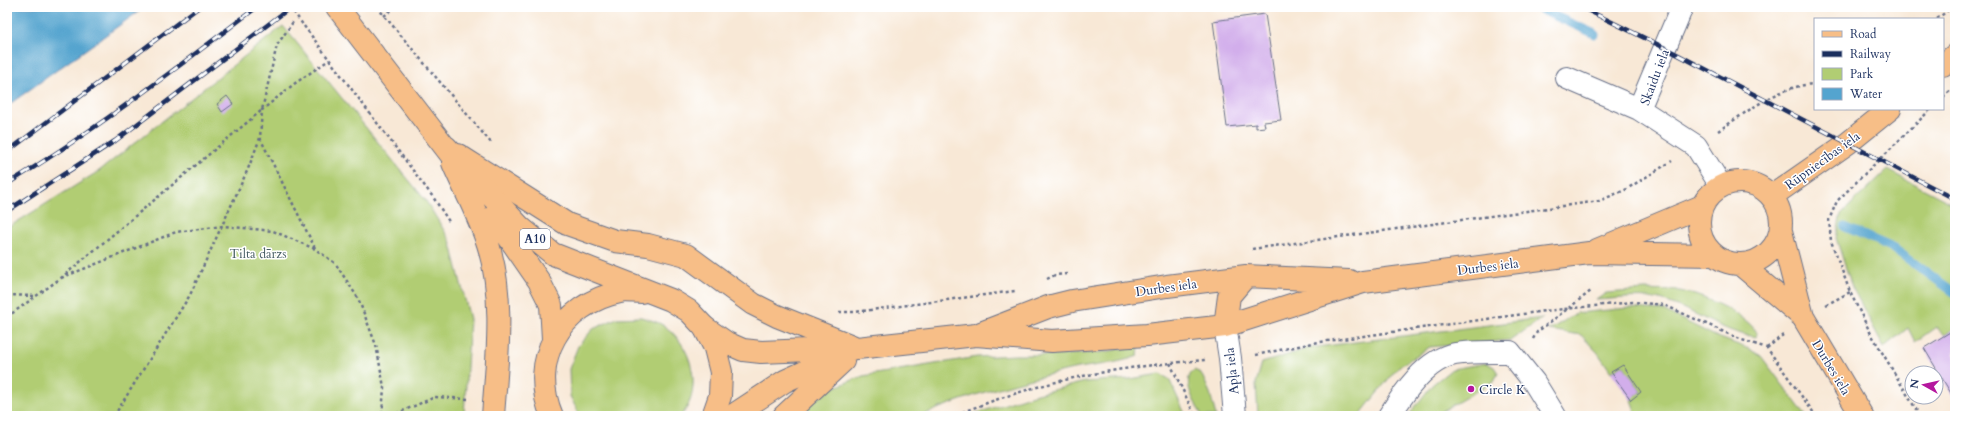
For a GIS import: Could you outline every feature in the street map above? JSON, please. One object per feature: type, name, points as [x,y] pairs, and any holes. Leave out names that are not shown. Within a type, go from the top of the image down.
[{"type":"main road","name":"A10","points":[[337,7],[446,147],[539,281],[551,305],[553,340]]},
{"type":"main road","points":[[1944,64],[1955,55]]},
{"type":"main road","name":"Rūpniecības iela","points":[[1772,196],[1848,143],[1889,110]]},
{"type":"main road","name":"A10","points":[[446,147],[520,227],[553,254],[677,304],[689,311],[704,327],[715,348],[721,372],[720,396],[714,416]]},
{"type":"main road","points":[[446,147],[566,224],[616,241],[648,245],[686,255],[753,304],[776,316],[857,348]]},
{"type":"main road","points":[[446,147],[488,244],[497,293],[497,353],[493,416]]},
{"type":"main road","points":[[1781,231],[1776,244],[1766,255],[1754,262],[1740,264],[1726,262],[1714,256],[1705,245],[1700,233],[1699,219],[1702,206],[1710,194],[1721,186],[1735,182],[1748,182],[1761,187],[1772,196],[1780,213],[1781,231],[1803,317]]},
{"type":"main road","name":"Durbes iela","points":[[1589,253],[1702,206]]},
{"type":"main road","name":"Durbes iela","points":[[976,334],[1048,306],[1072,301],[1246,276],[1363,282],[1589,253],[1714,256]]},
{"type":"main road","points":[[1740,264],[1803,317]]},
{"type":"main road","points":[[1225,326],[1228,296],[1246,276]]},
{"type":"main road","name":"Durbes iela","points":[[857,348],[976,334],[1052,341],[1147,335],[1225,326],[1363,282]]},
{"type":"main road","name":"A10","points":[[546,411],[543,380],[546,359],[553,340],[570,316],[593,300],[621,291],[650,293]]},
{"type":"main road","name":"Durbes iela","points":[[1803,317],[1862,416]]},
{"type":"main road","points":[[704,327],[727,343],[743,350],[761,352],[857,348]]},
{"type":"main road","points":[[732,416],[785,381],[857,348]]},
{"type":"main road","points":[[784,416],[857,348]]},
{"type":"street","name":"Skaidu iela","points":[[1682,7],[1639,108],[1696,146],[1721,186]]},
{"type":"street","points":[[1567,78],[1639,108]]},
{"type":"street","name":"Apļa iela","points":[[1225,326],[1230,358],[1235,416]]},
{"type":"street","points":[[1389,416],[1408,388],[1432,365],[1453,354],[1510,352],[1534,382],[1555,416]]},
{"type":"path","points":[[290,7],[433,197]]},
{"type":"path","points":[[377,7],[493,145]]},
{"type":"path","points":[[384,16],[396,7]]},
{"type":"path","points":[[1938,18],[1952,7]]},
{"type":"path","points":[[114,416],[190,296],[223,226],[260,138],[262,110],[277,45],[293,22]]},
{"type":"path","points":[[7,318],[61,278],[294,84],[329,60]]},
{"type":"path","points":[[1249,249],[1599,201],[1625,190],[1696,146],[1764,101],[1802,84],[1814,84]]},
{"type":"path","points":[[1920,416],[1870,332],[1850,292],[1831,241],[1829,220],[1837,201],[1930,110]]},
{"type":"path","points":[[260,138],[315,249]]},
{"type":"path","points":[[61,278],[176,232],[223,226],[273,231],[315,249],[335,263],[358,298],[376,345],[384,387],[382,416]]},
{"type":"path","points":[[1041,282],[1055,275],[1070,273]]},
{"type":"path","points":[[831,312],[855,312],[1020,290]]},
{"type":"path","points":[[1520,364],[1537,332],[1591,291]]},
{"type":"path","points":[[7,295],[36,296]]},
{"type":"path","points":[[951,416],[1015,393],[1074,378],[1170,363],[1230,358],[1275,352],[1313,343],[1567,309],[1633,302],[1664,305],[1742,340],[1767,348],[1816,416]]},
{"type":"path","points":[[1170,363],[1195,416]]},
{"type":"path","points":[[391,416],[435,397],[473,399]]},
{"type":"green space","name":"Tilta dārzs","points":[[283,26],[426,201],[450,240],[470,319],[464,416],[7,416],[7,228],[99,171]]},
{"type":"green space","points":[[1887,170],[1955,205],[1955,328],[1945,335],[1936,327],[1915,342],[1908,328],[1884,347],[1852,287],[1836,238],[1841,214]]},
{"type":"green space","points":[[1645,290],[1680,291],[1723,306],[1734,312],[1752,326],[1757,333],[1756,337],[1744,335],[1722,327],[1678,306],[1659,300],[1650,298],[1632,298],[1596,300],[1606,293]]},
{"type":"green space","points":[[1629,308],[1663,310],[1715,336],[1749,349],[1761,356],[1806,416],[1637,416],[1631,400],[1641,392],[1623,365],[1611,372],[1598,353],[1581,335],[1549,330],[1577,313]]},
{"type":"green space","points":[[641,317],[661,324],[680,342],[687,353],[693,380],[692,393],[688,405],[681,416],[580,416],[570,396],[569,369],[578,346],[593,329],[617,318]]},
{"type":"green space","points":[[1543,318],[1511,340],[1430,347],[1398,367],[1359,416],[1258,416],[1256,383],[1262,363],[1309,348]]},
{"type":"green space","points":[[1139,346],[1138,356],[1130,359],[1073,369],[1015,383],[958,401],[921,416],[793,416],[833,388],[863,376],[977,357],[1063,355],[1103,352]]},
{"type":"green space","points":[[1487,363],[1494,367],[1498,373],[1494,381],[1434,416],[1408,416],[1432,385],[1452,369]]},
{"type":"green space","points":[[1194,370],[1201,373],[1210,393],[1216,416],[1202,416],[1190,393],[1188,380]]},
{"type":"green space","points":[[1160,374],[1169,379],[1186,416],[968,416],[1033,395],[1085,382],[1130,379]]},
{"type":"water","points":[[7,7],[145,7],[7,106]]},
{"type":"building","points":[[1265,14],[1281,120],[1264,122],[1265,127],[1256,128],[1256,124],[1227,127],[1213,21]]},
{"type":"building","points":[[227,96],[233,104],[222,112],[217,104]]},
{"type":"building","points":[[1955,329],[1955,400],[1944,382],[1944,365],[1934,365],[1924,348]]},
{"type":"building","points":[[1623,365],[1641,392],[1631,400],[1611,372]]},
{"type":"waterway","points":[[1535,7],[1595,34]]},
{"type":"waterway","points":[[1845,227],[1893,248],[1955,293]]},
{"type":"railway","points":[[7,152],[199,7]]},
{"type":"railway","points":[[7,184],[72,143],[257,7]]},
{"type":"railway","points":[[7,211],[115,141],[291,7]]},
{"type":"railway","points":[[1581,7],[1665,48],[1955,199]]},
{"type":"place","name":"Circle K","points":[[1471,389]]}]
